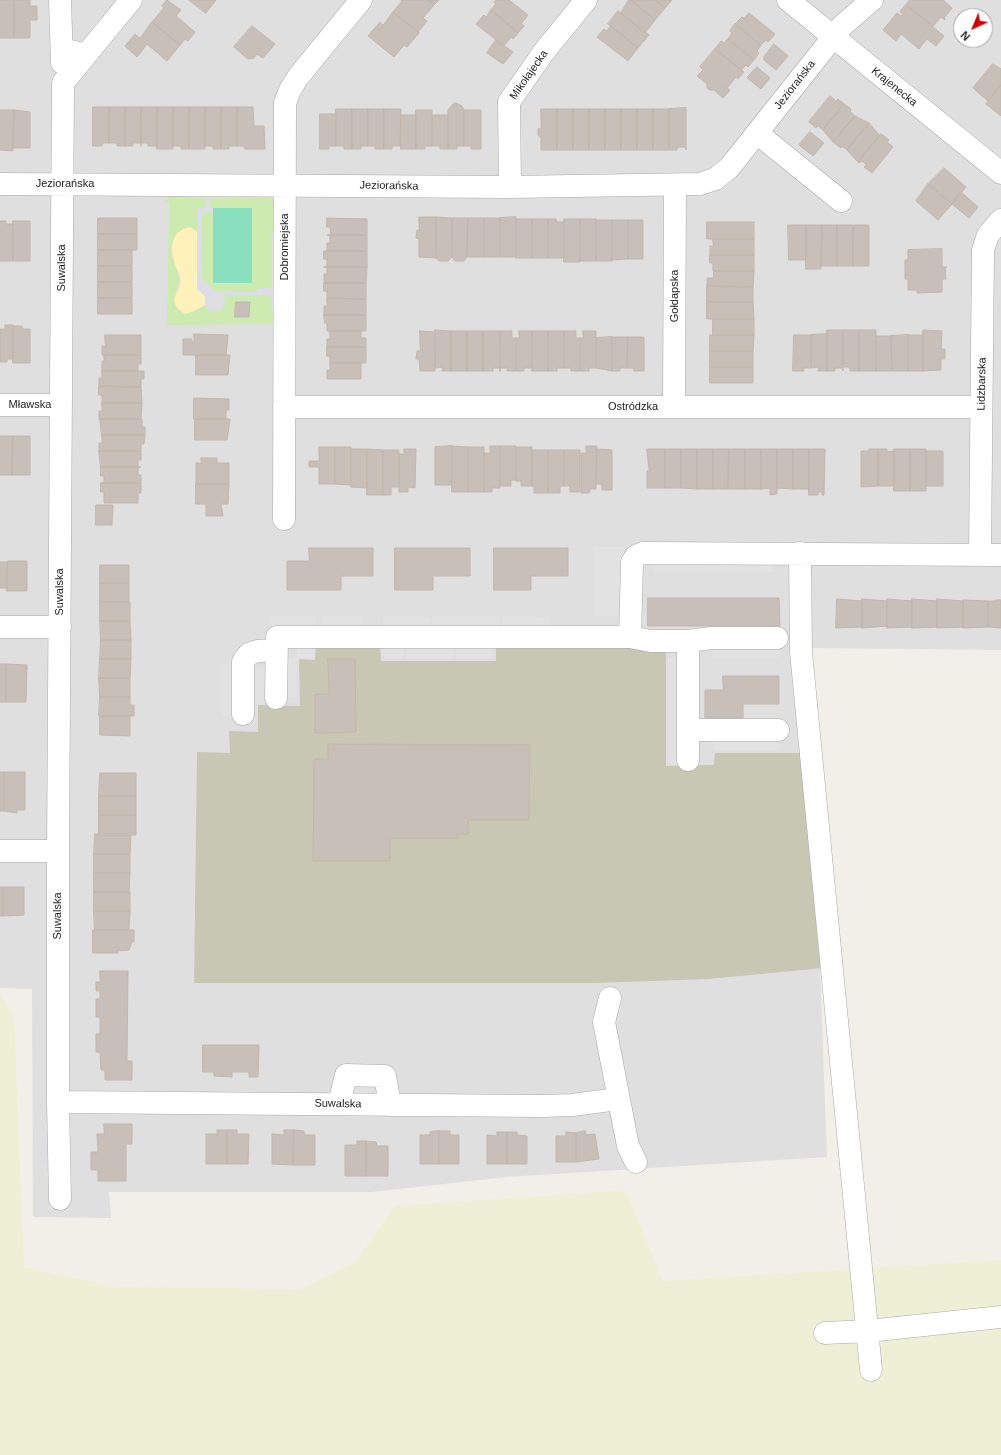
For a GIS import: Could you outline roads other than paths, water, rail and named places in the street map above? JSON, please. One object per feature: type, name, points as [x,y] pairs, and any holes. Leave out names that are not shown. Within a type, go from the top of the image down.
[{"type":"street","name":"Suwalska","points":[[60,0],[63,83],[58,851],[58,1102],[60,1199]]},
{"type":"street","points":[[63,83],[131,0]]},
{"type":"street","name":"Dobromiejska","points":[[284,519],[285,102],[290,90],[361,0]]},
{"type":"street","name":"Mikołajecka","points":[[510,187],[509,102],[543,53],[586,0]]},
{"type":"street","name":"Krajenecka","points":[[788,0],[1001,173]]},
{"type":"street","name":"Jeziorańska","points":[[0,184],[285,184],[510,187],[700,184],[722,174],[757,133],[842,26],[872,0]]},
{"type":"street","points":[[62,49],[86,55]]},
{"type":"street","points":[[757,133],[841,201]]},
{"type":"street","name":"Gołdapska","points":[[674,407],[675,185]]},
{"type":"street","name":"Lidzbarska","points":[[990,554],[982,407],[983,250],[988,235],[1001,220]]},
{"type":"street","name":"Mławska","points":[[0,405],[61,405]]},
{"type":"street","name":"Ostródzka","points":[[284,407],[982,407]]},
{"type":"street","points":[[630,638],[631,569],[636,556],[643,553],[990,554]]},
{"type":"street","points":[[800,553],[801,652],[871,1370]]},
{"type":"street","points":[[0,627],[60,627]]},
{"type":"street","points":[[276,698],[277,637],[630,638],[688,641],[712,638],[777,638]]},
{"type":"street","points":[[688,641],[688,760]]},
{"type":"street","points":[[243,714],[243,662],[245,657],[253,651],[276,651]]},
{"type":"street","points":[[688,730],[778,730]]},
{"type":"street","points":[[0,851],[58,851]]},
{"type":"street","points":[[610,998],[604,1022],[628,1146],[636,1162]]},
{"type":"street","points":[[339,1104],[346,1075],[385,1076],[390,1105]]},
{"type":"street","name":"Suwalska","points":[[58,1102],[542,1106],[572,1105],[618,1099]]},
{"type":"street","points":[[825,1333],[868,1331],[1001,1317]]}]
